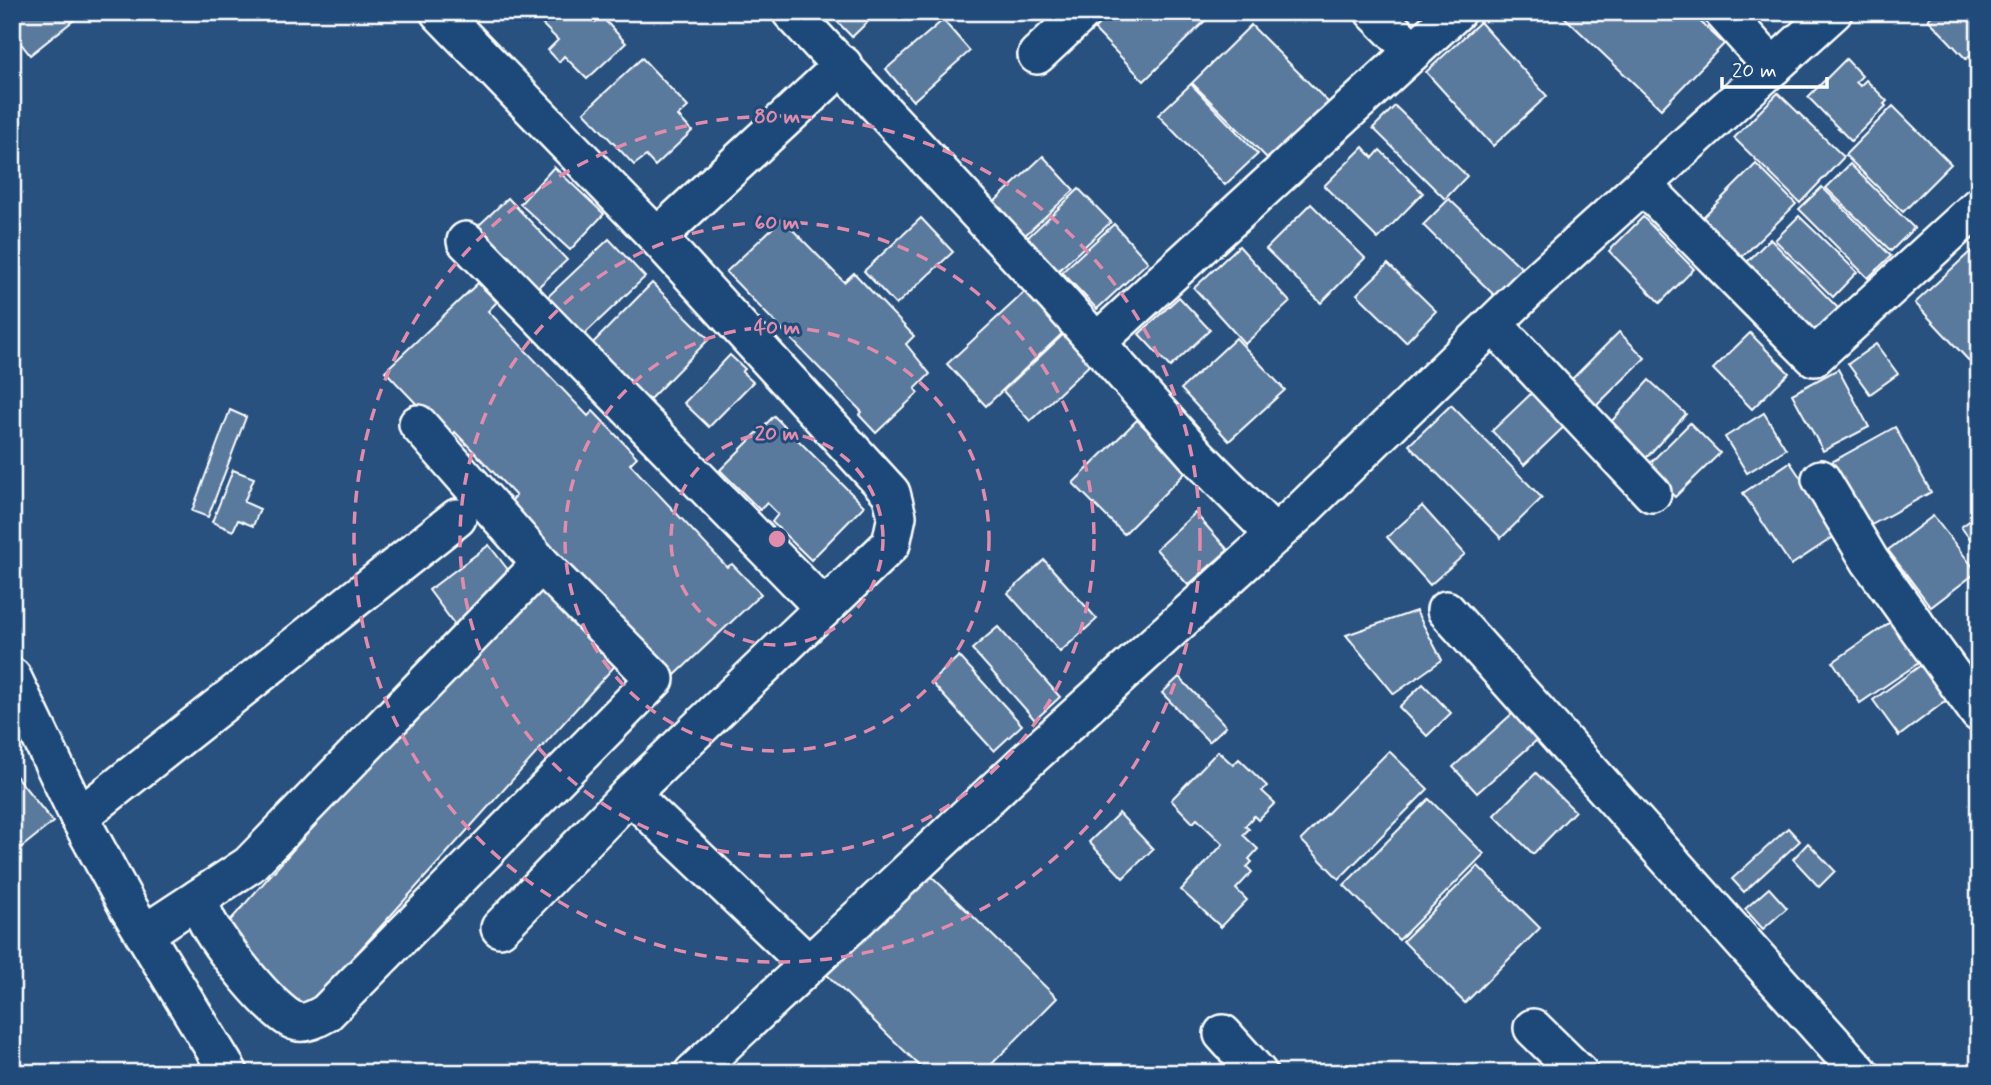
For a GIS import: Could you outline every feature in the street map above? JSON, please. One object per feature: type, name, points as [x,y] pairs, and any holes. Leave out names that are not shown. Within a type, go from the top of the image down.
[{"type":"street","points":[[439,12],[657,237],[891,493],[897,516],[891,544],[630,794],[499,928]]},
{"type":"street","points":[[791,12],[1097,342],[1197,456],[1275,535]]},
{"type":"street","points":[[1037,55],[1083,12]]},
{"type":"street","points":[[1374,12],[1413,51]]},
{"type":"street","points":[[1097,342],[1456,12]]},
{"type":"street","points":[[1723,12],[1773,67]]},
{"type":"street","points":[[693,1073],[807,964],[1275,535],[1493,324],[1833,12]]},
{"type":"street","points":[[657,237],[843,65]]},
{"type":"street","points":[[1643,185],[1814,357],[1979,206]]},
{"type":"street","points":[[466,242],[824,608]]},
{"type":"street","points":[[1493,324],[1651,493]]},
{"type":"street","points":[[199,898],[206,920],[270,1004],[296,1022],[312,1020],[326,1013],[655,679],[541,564],[418,424]]},
{"type":"street","points":[[1821,479],[1870,561],[1979,712]]},
{"type":"street","points":[[79,817],[457,518]]},
{"type":"street","points":[[144,934],[249,865],[541,564]]},
{"type":"street","points":[[1446,610],[1860,1073]]},
{"type":"street","points":[[12,677],[79,817],[144,934],[229,1073]]},
{"type":"street","points":[[630,794],[807,964]]},
{"type":"street","points":[[1533,1028],[1578,1073]]},
{"type":"street","points":[[1223,1034],[1258,1073]]},
{"type":"building","points":[[12,12],[84,12],[30,55],[12,32]]},
{"type":"building","points":[[555,12],[589,12],[587,14],[595,22],[601,16],[626,43],[587,79],[564,56],[559,62],[548,50],[558,40],[542,24]]},
{"type":"building","points":[[828,12],[878,12],[852,37]]},
{"type":"building","points":[[1106,12],[1214,12],[1144,81],[1091,26]]},
{"type":"building","points":[[1559,12],[1690,12],[1724,44],[1661,109]]},
{"type":"building","points":[[1936,12],[1979,12],[1979,47],[1966,59],[1928,19]]},
{"type":"building","points":[[943,20],[970,51],[913,101],[886,69]]},
{"type":"building","points":[[1480,22],[1547,96],[1493,146],[1426,72]]},
{"type":"building","points":[[1251,25],[1333,107],[1275,166],[1192,83]]},
{"type":"building","points":[[642,58],[688,107],[678,116],[692,131],[655,166],[646,156],[634,165],[584,112]]},
{"type":"building","points":[[1846,59],[1862,76],[1856,82],[1860,86],[1866,80],[1887,101],[1884,104],[1886,106],[1851,141],[1808,97]]},
{"type":"building","points":[[1191,84],[1258,154],[1225,185],[1158,115]]},
{"type":"building","points":[[1778,93],[1844,157],[1800,203],[1734,138]]},
{"type":"building","points":[[1395,106],[1467,176],[1445,199],[1373,128]]},
{"type":"building","points":[[1893,106],[1951,164],[1903,212],[1845,155]]},
{"type":"building","points":[[1363,147],[1373,158],[1380,150],[1423,193],[1378,239],[1324,186]]},
{"type":"building","points":[[1043,156],[1074,190],[1023,237],[993,203]]},
{"type":"building","points":[[1756,164],[1796,204],[1738,261],[1699,221]]},
{"type":"building","points":[[1850,164],[1914,228],[1891,251],[1826,188]]},
{"type":"building","points":[[554,167],[604,214],[570,250],[520,204]]},
{"type":"building","points":[[1822,187],[1891,256],[1868,278],[1799,209]]},
{"type":"building","points":[[1079,189],[1111,222],[1057,272],[1026,239]]},
{"type":"building","points":[[508,198],[567,260],[536,289],[477,227]]},
{"type":"building","points":[[1449,199],[1527,273],[1500,301],[1423,225]]},
{"type":"building","points":[[1311,204],[1365,258],[1321,303],[1266,249]]},
{"type":"building","points":[[1799,216],[1857,272],[1833,297],[1775,240]]},
{"type":"building","points":[[1643,217],[1694,269],[1660,303],[1609,251]]},
{"type":"building","points":[[921,218],[953,252],[896,305],[864,271]]},
{"type":"building","points":[[782,219],[844,282],[854,273],[914,336],[906,344],[930,374],[915,389],[918,393],[876,433],[859,415],[862,412],[726,272]]},
{"type":"building","points":[[1114,224],[1148,262],[1097,309],[1062,272]]},
{"type":"building","points":[[609,239],[645,277],[576,342],[540,304]]},
{"type":"building","points":[[1770,239],[1839,309],[1811,337],[1741,268]]},
{"type":"building","points":[[1239,246],[1290,302],[1245,344],[1194,288]]},
{"type":"building","points":[[1971,251],[1979,259],[1979,358],[1972,364],[1915,303]]},
{"type":"building","points":[[1388,264],[1436,311],[1406,342],[1357,294]]},
{"type":"building","points":[[478,283],[497,302],[488,311],[588,416],[593,411],[637,457],[630,464],[727,567],[732,564],[761,594],[674,676],[510,502],[516,496],[455,432],[449,438],[385,371]]},
{"type":"building","points":[[652,283],[709,339],[639,410],[582,354]]},
{"type":"building","points":[[1029,288],[1067,329],[986,406],[947,364]]},
{"type":"building","points":[[1179,297],[1210,330],[1170,367],[1139,334]]},
{"type":"building","points":[[1070,328],[1098,357],[1030,421],[1003,391]]},
{"type":"building","points":[[1619,332],[1645,358],[1590,412],[1565,386]]},
{"type":"building","points":[[1750,333],[1789,373],[1752,409],[1713,369]]},
{"type":"building","points":[[1236,338],[1285,390],[1229,441],[1181,389]]},
{"type":"building","points":[[1876,344],[1898,374],[1870,394],[1848,364]]},
{"type":"building","points":[[730,355],[745,369],[742,372],[753,382],[709,427],[684,403]]},
{"type":"building","points":[[1838,369],[1869,427],[1823,451],[1792,394]]},
{"type":"building","points":[[1649,380],[1686,414],[1637,468],[1600,434]]},
{"type":"building","points":[[1538,387],[1571,420],[1524,465],[1492,431]]},
{"type":"building","points":[[1451,405],[1542,498],[1501,538],[1409,445]]},
{"type":"building","points":[[230,410],[246,417],[208,517],[192,511]]},
{"type":"building","points":[[1764,413],[1786,449],[1747,473],[1725,437]]},
{"type":"building","points":[[774,416],[864,506],[811,560],[772,522],[778,514],[767,503],[760,510],[720,470]]},
{"type":"building","points":[[1137,420],[1188,470],[1124,534],[1073,483]]},
{"type":"building","points":[[1690,423],[1720,453],[1675,497],[1646,467]]},
{"type":"building","points":[[1895,427],[1931,492],[1866,528],[1830,463]]},
{"type":"building","points":[[1790,462],[1838,534],[1791,565],[1743,493]]},
{"type":"building","points":[[233,470],[254,478],[244,502],[260,509],[253,526],[238,520],[233,531],[212,522]]},
{"type":"building","points":[[1422,506],[1465,554],[1430,585],[1387,537]]},
{"type":"building","points":[[1195,513],[1228,550],[1188,585],[1156,549]]},
{"type":"building","points":[[1979,514],[1979,551],[1961,527]]},
{"type":"building","points":[[1933,516],[1977,572],[1931,607],[1888,550]]},
{"type":"building","points":[[489,545],[515,579],[455,625],[429,590]]},
{"type":"building","points":[[1044,560],[1097,619],[1060,652],[1008,593]]},
{"type":"building","points":[[537,586],[620,660],[305,1011],[219,933],[394,733],[399,737],[410,724],[412,726],[427,709],[421,705]]},
{"type":"building","points":[[1416,611],[1442,660],[1394,694],[1346,635]]},
{"type":"building","points":[[1892,621],[1920,662],[1860,703],[1833,662]]},
{"type":"building","points":[[998,627],[1060,697],[1035,720],[972,649]]},
{"type":"building","points":[[959,656],[1022,725],[994,751],[931,682]]},
{"type":"building","points":[[1921,665],[1948,699],[1899,736],[1873,700]]},
{"type":"building","points":[[1179,677],[1226,726],[1209,742],[1162,693]]},
{"type":"building","points":[[1423,684],[1451,713],[1427,736],[1399,707]]},
{"type":"building","points":[[1513,713],[1537,740],[1477,793],[1453,767]]},
{"type":"building","points":[[1218,751],[1233,765],[1239,759],[1267,786],[1262,791],[1275,803],[1258,820],[1254,816],[1245,826],[1249,829],[1243,835],[1258,849],[1249,859],[1252,862],[1247,867],[1252,872],[1236,889],[1247,900],[1221,927],[1181,890],[1223,844],[1197,819],[1193,823],[1171,800]]},
{"type":"building","points":[[1389,751],[1428,789],[1339,879],[1301,840]]},
{"type":"building","points":[[12,771],[53,822],[12,855]]},
{"type":"building","points":[[1536,773],[1575,811],[1533,854],[1494,815]]},
{"type":"building","points":[[1429,799],[1484,854],[1399,940],[1344,885]]},
{"type":"building","points":[[1119,813],[1153,849],[1123,878],[1089,842]]},
{"type":"building","points":[[1788,828],[1800,841],[1744,892],[1732,879]]},
{"type":"building","points":[[1808,843],[1835,871],[1819,887],[1793,859]]},
{"type":"building","points":[[921,866],[1057,998],[983,1073],[927,1073],[818,966]]},
{"type":"building","points":[[1478,866],[1540,928],[1465,1003],[1403,941]]},
{"type":"building","points":[[1769,888],[1787,908],[1763,929],[1745,909]]}]
